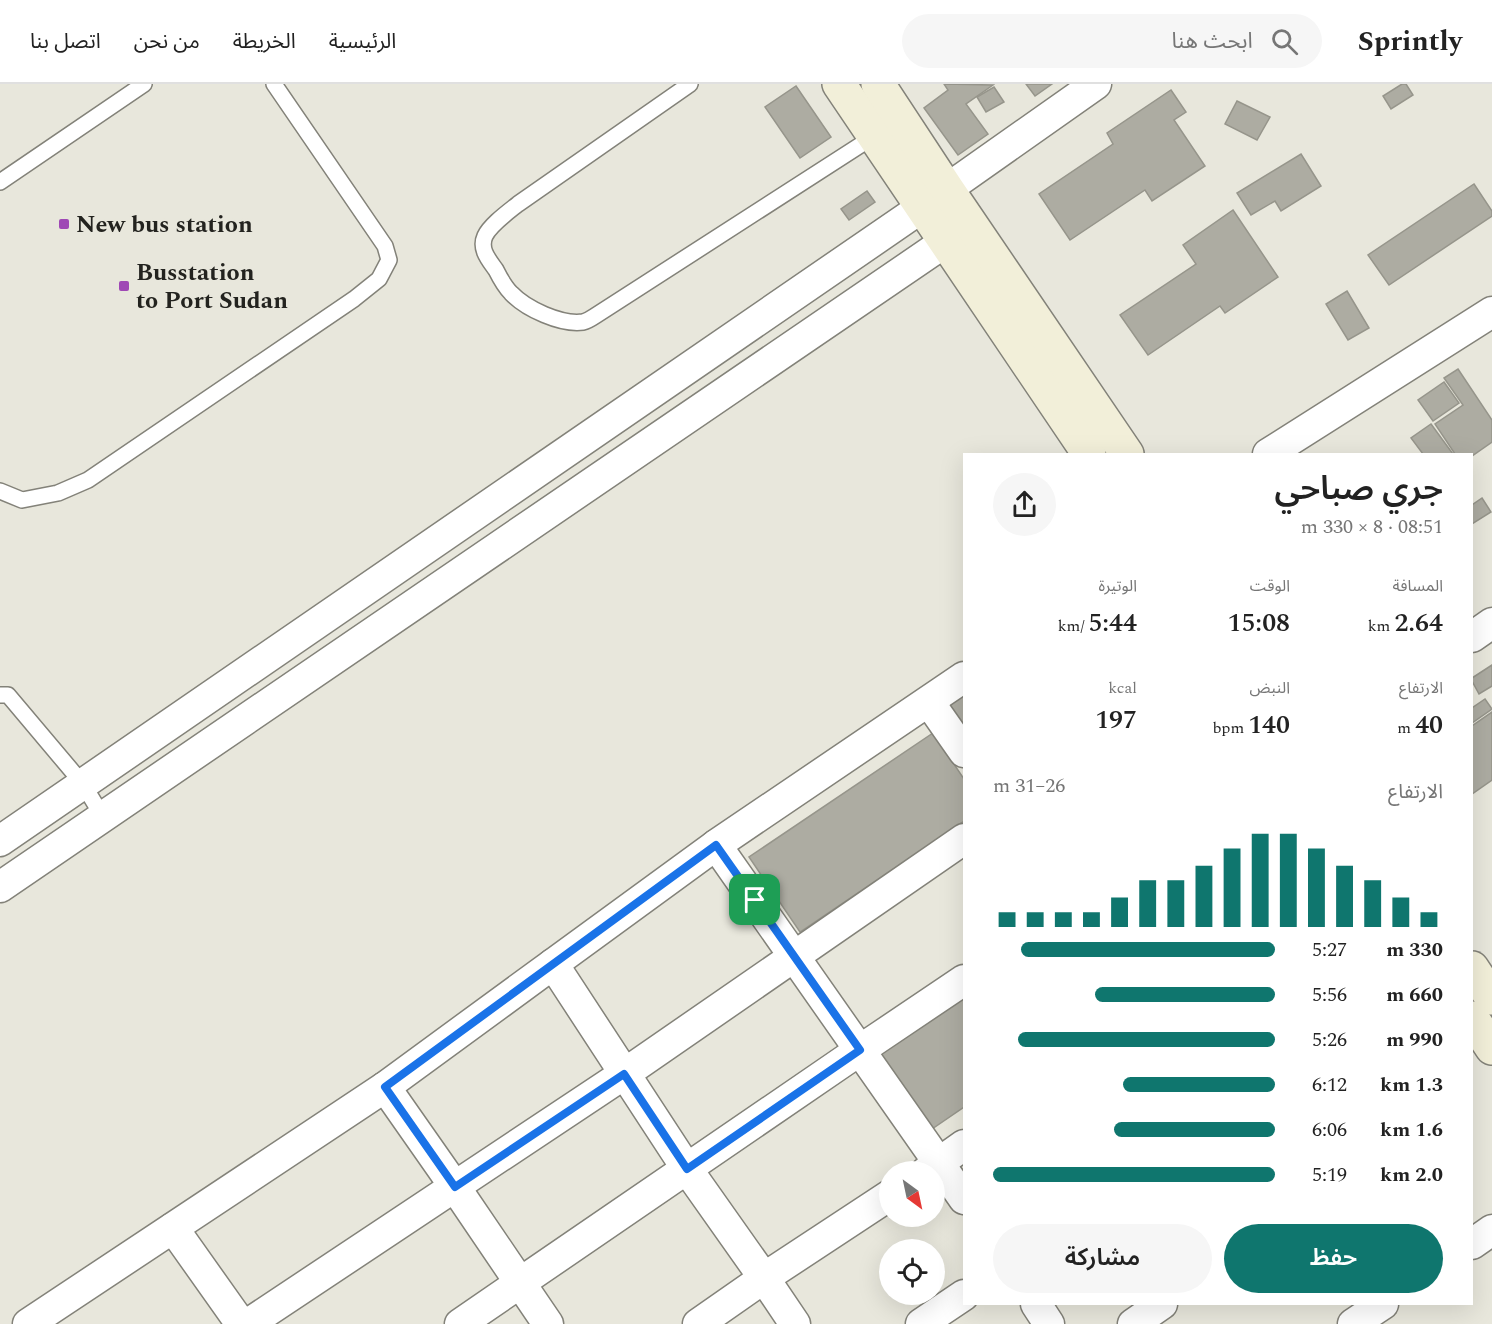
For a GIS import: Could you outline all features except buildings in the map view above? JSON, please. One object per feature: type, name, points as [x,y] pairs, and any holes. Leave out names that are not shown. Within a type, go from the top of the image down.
[{"type":"street","points":[[839,84],[874,137],[934,198],[1126,453]]},
{"type":"street","points":[[878,84],[902,119],[934,198],[945,242],[1088,453]]},
{"type":"street","points":[[0,841],[1096,84]]},
{"type":"street","points":[[0,887],[945,242]]},
{"type":"street","points":[[1270,453],[1492,312]]},
{"type":"street","points":[[531,476],[553,509]]},
{"type":"street","points":[[1473,636],[1492,623]]},
{"type":"street","points":[[28,1324],[385,1087],[716,845],[963,678]]},
{"type":"street","points":[[929,702],[963,751]]},
{"type":"street","points":[[248,1324],[624,1074],[963,840]]},
{"type":"street","points":[[716,845],[860,1050],[929,1161]]},
{"type":"street","points":[[553,964],[687,1169],[795,1324]]},
{"type":"street","points":[[460,1324],[963,981]]},
{"type":"street","points":[[1473,1020],[1492,1048]]},
{"type":"street","points":[[385,1087],[548,1324]]},
{"type":"street","points":[[941,1161],[963,1146]]},
{"type":"street","points":[[945,1179],[963,1198]]},
{"type":"street","points":[[698,1324],[879,1202]]},
{"type":"street","points":[[172,1228],[241,1324]]},
{"type":"street","points":[[1473,1243],[1492,1230]]},
{"type":"street","points":[[921,1324],[963,1296]]},
{"type":"street","points":[[1037,1305],[1050,1324]]},
{"type":"street","points":[[1133,1324],[1161,1305]]},
{"type":"street","points":[[1339,1305],[1353,1324],[1382,1305]]},
{"type":"lane","points":[[0,182],[144,84]]},
{"type":"lane","points":[[0,491],[22,500],[58,493],[88,480],[344,306],[379,279],[389,260],[386,246],[274,84]]},
{"type":"lane","points":[[690,84],[518,204],[484,237],[484,253],[510,292],[521,303],[556,319],[584,322],[902,119]]},
{"type":"lane","points":[[0,695],[8,695],[83,784],[103,817]]},
{"type":"place","name":"New bus station","points":[[64,224]]},
{"type":"place","name":"Busstation to Port Sudan","points":[[124,286]]},
{"type":"route","points":[[716,845],[755,900],[860,1050],[687,1169],[624,1074],[455,1187],[385,1087],[716,845]]}]
